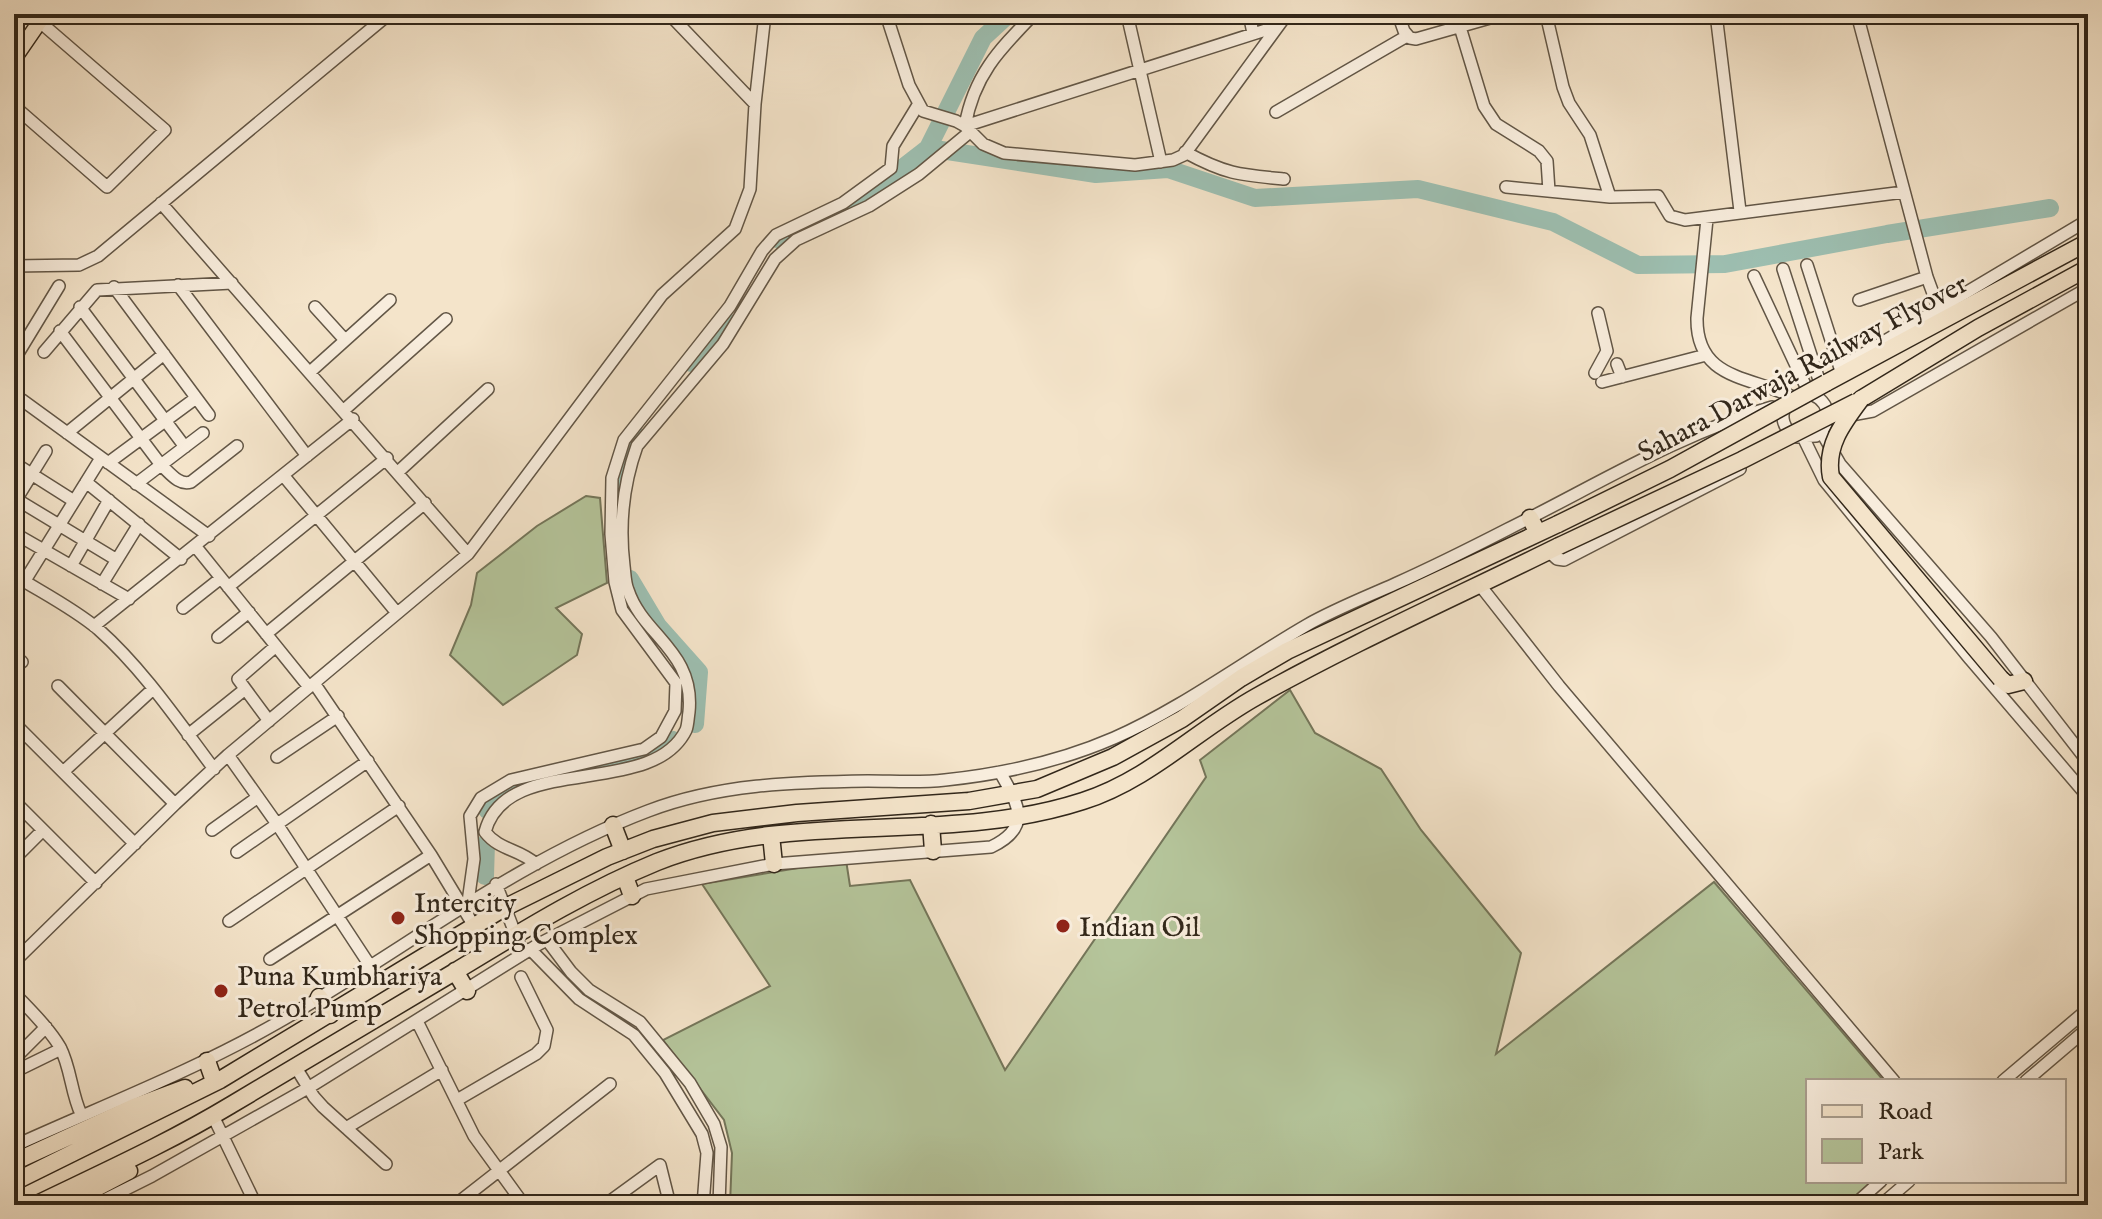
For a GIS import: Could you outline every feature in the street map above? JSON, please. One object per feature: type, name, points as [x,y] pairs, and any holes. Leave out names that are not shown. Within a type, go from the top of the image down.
[{"type":"highway","name":"Sahara Darwaja Railway Flyover","points":[[217,1081],[504,908],[623,851],[713,823],[797,813],[969,801],[1013,794],[1037,789],[1113,757],[1182,719],[1287,651],[1534,526],[1558,524],[1670,469],[2088,242]]},
{"type":"highway","name":"Sahara Darwaja Railway Flyover","points":[[35,1205],[213,1116],[573,901],[660,861],[717,843],[771,835],[1020,817],[1083,801],[1123,785],[1254,698],[1357,644],[1742,460],[1861,399],[1978,328],[2088,268]]},
{"type":"highway","points":[[1861,399],[1830,448],[1828,464],[1831,477],[2001,679],[2008,685],[2024,681]]},
{"type":"highway","points":[[931,824],[933,851]]},
{"type":"highway","points":[[613,825],[623,851]]},
{"type":"highway","points":[[771,835],[774,864]]},
{"type":"highway","points":[[625,877],[632,896]]},
{"type":"highway","points":[[455,971],[467,991]]},
{"type":"highway","points":[[319,997],[330,1015]]},
{"type":"highway","points":[[207,1061],[217,1081]]},
{"type":"highway","points":[[14,1182],[217,1081]]},
{"type":"highway","points":[[14,1162],[134,1107],[201,1082],[217,1081]]},
{"type":"highway","points":[[64,1205],[175,1148],[172,1138]]},
{"type":"main road","points":[[14,59],[43,18]]},
{"type":"street","points":[[14,266],[79,265],[89,262],[389,14]]},
{"type":"street","points":[[669,14],[755,104]]},
{"type":"street","points":[[14,962],[228,755],[468,554],[662,295],[735,229],[750,189],[765,14]]},
{"type":"street","points":[[886,14],[909,85],[920,108],[965,127],[983,144],[1004,153],[1135,165],[1173,160],[1185,152],[1287,14]]},
{"type":"street","points":[[965,127],[970,99],[985,71],[1034,14]]},
{"type":"street","points":[[1127,14],[1161,162]]},
{"type":"street","points":[[1249,14],[1253,33]]},
{"type":"street","points":[[1398,14],[1407,36]]},
{"type":"street","points":[[1276,112],[1407,36],[1416,39],[1504,14]]},
{"type":"street","points":[[1546,14],[1563,87],[1569,103],[1590,135],[1610,197]]},
{"type":"street","points":[[1716,14],[1740,211]]},
{"type":"street","points":[[1857,14],[1919,249],[1938,307]]},
{"type":"street","points":[[14,106],[107,187],[165,130],[43,18]]},
{"type":"street","points":[[536,864],[523,852],[495,844],[485,832],[489,817],[506,798],[532,788],[649,762],[671,749],[687,729],[690,698],[683,670],[627,590],[621,541],[623,504],[637,446],[723,344],[775,259],[796,240],[869,206],[919,174],[965,127],[1278,26]]},
{"type":"street","points":[[1460,27],[1484,106],[1496,124],[1539,151],[1547,161],[1549,191]]},
{"type":"street","points":[[465,904],[474,859],[470,816],[481,798],[511,780],[644,749],[661,737],[675,711],[676,683],[622,610],[615,582],[611,534],[612,478],[624,440],[730,306],[762,251],[776,235],[843,203],[891,168],[893,146],[920,108]]},
{"type":"street","points":[[1185,152],[1215,169],[1238,175],[1284,179]]},
{"type":"street","points":[[1506,187],[1610,197],[1658,196],[1670,216],[1676,219],[1707,219],[1740,211],[1904,192]]},
{"type":"street","points":[[161,203],[468,554]]},
{"type":"street","points":[[1707,219],[1696,329],[1706,355],[1717,368],[1798,397]]},
{"type":"street","points":[[2088,220],[1819,380],[1798,397],[1783,422],[1791,434],[1800,438],[1824,480],[2088,797]]},
{"type":"street","points":[[1807,265],[1840,368]]},
{"type":"street","points":[[1783,269],[1819,380]]},
{"type":"street","points":[[1754,276],[1798,397]]},
{"type":"street","points":[[1859,300],[1927,277]]},
{"type":"street","points":[[44,352],[97,290],[232,283]]},
{"type":"street","points":[[178,285],[307,456]]},
{"type":"street","points":[[14,360],[59,286]]},
{"type":"street","points":[[114,287],[209,415]]},
{"type":"street","points":[[1828,419],[1873,411],[2088,288]]},
{"type":"street","points":[[310,372],[390,300]]},
{"type":"street","points":[[80,307],[185,447]]},
{"type":"street","points":[[315,307],[345,340]]},
{"type":"street","points":[[1598,313],[1607,351],[1599,378],[1622,377],[1706,355]]},
{"type":"street","points":[[344,410],[446,319]]},
{"type":"street","points":[[60,331],[161,465],[185,484],[237,446]]},
{"type":"street","points":[[67,433],[164,354]]},
{"type":"street","points":[[1617,364],[1622,377]]},
{"type":"street","points":[[398,472],[488,389]]},
{"type":"street","points":[[14,1146],[207,1061],[282,1020],[496,884],[613,825],[650,810],[686,799],[767,784],[942,780],[1051,761],[1114,738],[1175,706],[1309,624],[1534,526],[1670,444],[1757,411],[1813,394],[1825,404],[1828,419],[1822,433]]},
{"type":"street","points":[[196,398],[141,438],[104,460],[86,482],[44,551],[19,578],[94,626],[153,689],[214,769]]},
{"type":"street","points":[[22,400],[209,536]]},
{"type":"street","points":[[94,626],[353,419]]},
{"type":"street","points":[[136,484],[203,433]]},
{"type":"street","points":[[1553,548],[1557,559],[1564,560],[1800,438],[1822,433]]},
{"type":"street","points":[[1822,433],[1840,464],[1991,637],[2088,762]]},
{"type":"street","points":[[46,451],[15,501],[117,560]]},
{"type":"street","points":[[183,608],[224,583],[317,516],[387,458]]},
{"type":"street","points":[[14,463],[74,501]]},
{"type":"street","points":[[283,475],[397,613]]},
{"type":"street","points":[[86,482],[181,559]]},
{"type":"street","points":[[71,566],[109,500]]},
{"type":"street","points":[[266,634],[425,503]]},
{"type":"street","points":[[102,584],[139,524]]},
{"type":"street","points":[[14,533],[129,599]]},
{"type":"street","points":[[196,547],[276,646],[338,716],[465,904],[474,926]]},
{"type":"street","points":[[1479,584],[1559,686],[1892,1079]]},
{"type":"street","points":[[218,637],[249,612]]},
{"type":"street","points":[[269,721],[238,679],[276,646]]},
{"type":"street","points":[[58,686],[175,804]]},
{"type":"street","points":[[63,772],[153,689]]},
{"type":"street","points":[[188,735],[244,690]]},
{"type":"street","points":[[277,757],[338,716]]},
{"type":"street","points":[[14,723],[135,844]]},
{"type":"street","points":[[228,755],[382,984]]},
{"type":"street","points":[[237,852],[368,761]]},
{"type":"street","points":[[94,1205],[308,1088],[527,951],[632,896],[661,886],[774,864],[991,847],[1014,832],[1020,817],[1013,794],[1000,772]]},
{"type":"street","points":[[212,830],[258,797]]},
{"type":"street","points":[[14,801],[96,883]]},
{"type":"street","points":[[229,921],[399,806]]},
{"type":"street","points":[[14,859],[43,830]]},
{"type":"street","points":[[270,959],[431,855]]},
{"type":"street","points":[[496,884],[515,935],[527,951],[579,999],[634,1035],[672,1084],[702,1134],[707,1153],[703,1205]]},
{"type":"street","points":[[547,940],[589,990],[640,1022],[690,1083],[714,1124],[721,1147],[719,1205]]},
{"type":"street","points":[[457,1100],[536,1054],[544,1046],[547,1030],[521,977]]},
{"type":"street","points":[[14,993],[46,1027],[61,1049],[81,1114]]},
{"type":"street","points":[[2005,1079],[2088,1009]]},
{"type":"street","points":[[417,1021],[474,1136],[524,1205]]},
{"type":"street","points":[[14,1059],[46,1027]]},
{"type":"street","points":[[2028,1079],[2088,1028]]},
{"type":"street","points":[[14,1072],[61,1049]]},
{"type":"street","points":[[295,1066],[323,1107],[386,1164]]},
{"type":"street","points":[[346,1128],[442,1070]]},
{"type":"street","points":[[455,1205],[610,1084]]},
{"type":"street","points":[[213,1116],[256,1205]]},
{"type":"street","points":[[605,1205],[660,1165],[670,1205]]},
{"type":"street","points":[[1854,1205],[1879,1183]]},
{"type":"street","points":[[1881,1205],[1907,1183]]},
{"type":"green space","points":[[586,496],[600,498],[607,583],[556,608],[582,634],[577,655],[503,705],[450,655],[471,605],[477,573],[537,526]]},
{"type":"green space","points":[[1290,690],[1315,733],[1381,769],[1421,830],[1521,953],[1496,1054],[1714,882],[1882,1079],[1806,1079],[1806,1183],[1874,1183],[1847,1205],[730,1205],[732,1153],[724,1120],[663,1040],[770,986],[702,884],[846,860],[850,886],[910,880],[1005,1070],[1206,777],[1200,760]]},
{"type":"waterway","points":[[14,21],[18,14]]},
{"type":"waterway","points":[[777,239],[848,210],[928,148],[983,38],[1009,14]]},
{"type":"waterway","points":[[928,148],[1096,174],[1168,169],[1255,198],[1418,189],[1553,222],[1638,265],[1725,264],[2050,208]]},
{"type":"waterway","points":[[691,363],[705,349],[724,317]]},
{"type":"waterway","points":[[616,480],[634,433]]},
{"type":"waterway","points":[[630,579],[658,626],[699,672],[695,724]]},
{"type":"waterway","points":[[487,810],[505,787],[649,758],[673,740]]},
{"type":"waterway","points":[[485,876],[486,843]]},
{"type":"place","name":"Intercity Shopping Complex","points":[[398,918]]},
{"type":"place","name":"Indian Oil","points":[[1063,926]]},
{"type":"place","name":"Puna Kumbhariya Petrol Pump","points":[[221,991]]}]
